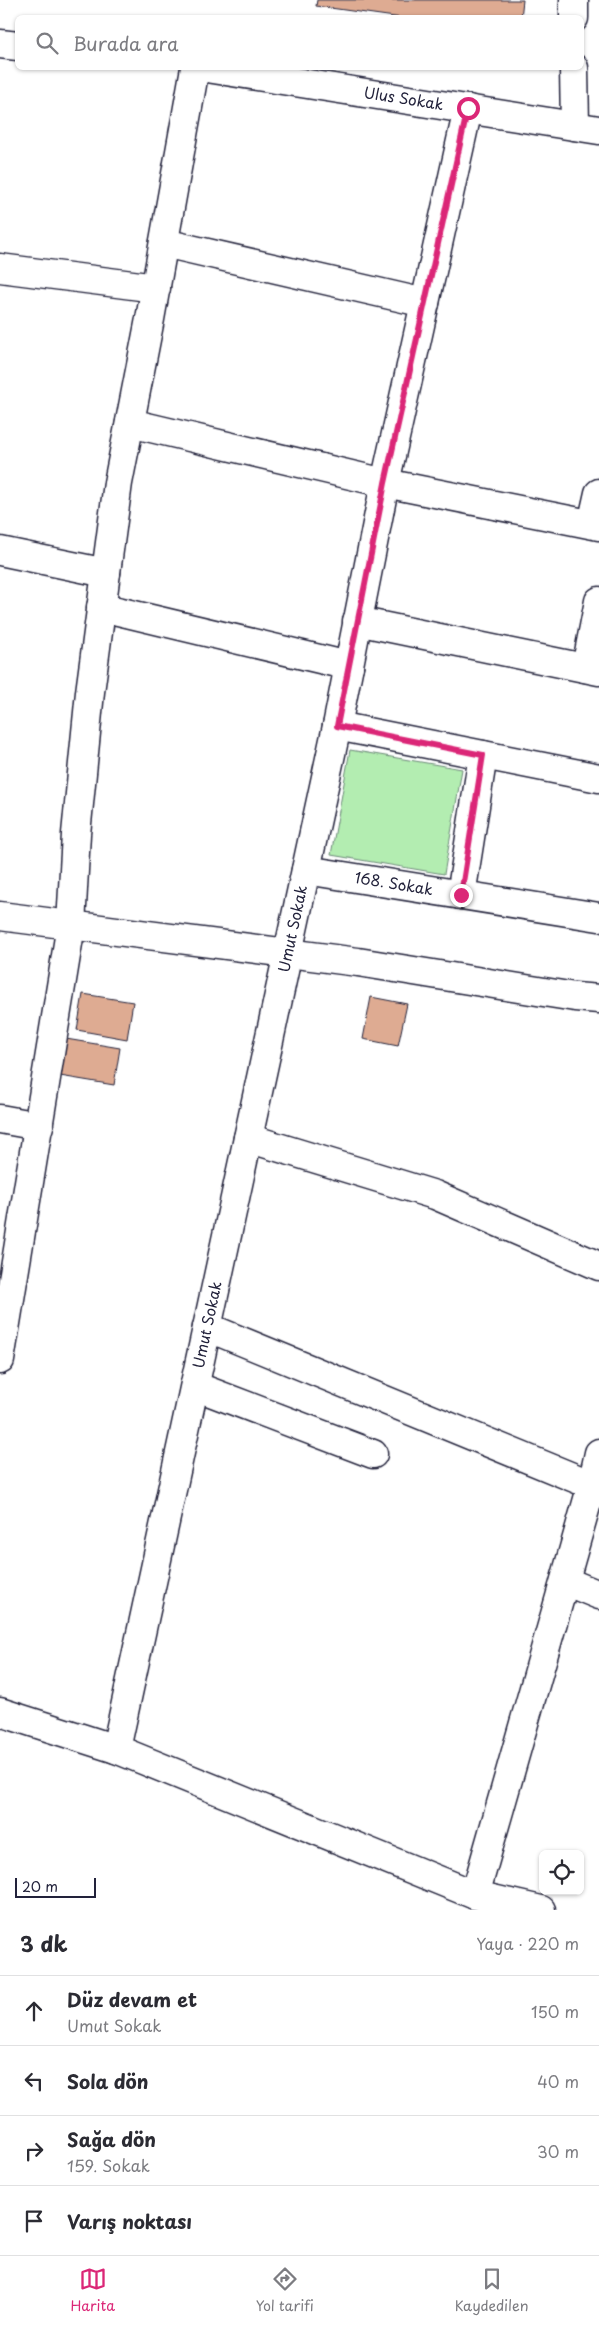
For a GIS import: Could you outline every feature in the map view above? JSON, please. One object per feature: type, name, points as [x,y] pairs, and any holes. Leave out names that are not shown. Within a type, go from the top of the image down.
[{"type":"street","points":[[574,0],[574,15]]},
{"type":"street","points":[[0,44],[15,46]]},
{"type":"street","points":[[0,1360],[71,925],[76,834],[101,607],[118,483],[156,288],[195,70]]},
{"type":"street","name":"Ulus Sokak","points":[[221,70],[587,128]]},
{"type":"street","points":[[574,70],[587,128]]},
{"type":"street","name":"Umut Sokak","points":[[116,1749],[337,726],[385,483],[468,108]]},
{"type":"street","points":[[164,243],[425,303]]},
{"type":"street","points":[[0,268],[156,288]]},
{"type":"street","points":[[130,423],[385,483],[595,525],[599,493]]},
{"type":"street","points":[[0,551],[106,573]]},
{"type":"street","points":[[357,621],[593,670],[599,601]]},
{"type":"street","points":[[101,607],[349,666]]},
{"type":"street","points":[[337,726],[599,778]]},
{"type":"street","points":[[461,895],[483,755]]},
{"type":"street","name":"168. Sokak","points":[[306,870],[599,917]]},
{"type":"street","points":[[0,916],[358,962],[575,997],[599,999]]},
{"type":"street","points":[[0,1119],[38,1126]]},
{"type":"street","points":[[248,1138],[435,1195],[599,1266]]},
{"type":"street","points":[[207,1327],[595,1486]]},
{"type":"street","points":[[195,1386],[373,1454]]},
{"type":"street","points":[[475,1895],[565,1581],[595,1486],[599,1453]]},
{"type":"street","points":[[565,1581],[599,1595]]},
{"type":"street","points":[[0,1712],[116,1749],[475,1895],[541,1910]]},
{"type":"green space","points":[[350,750],[462,769],[444,874],[331,855]]},
{"type":"building","points":[[317,0],[523,0],[521,15],[380,15],[316,6]]},
{"type":"building","points":[[83,994],[133,1002],[127,1039],[77,1030]]},
{"type":"building","points":[[371,997],[407,1004],[398,1046],[363,1039]]},
{"type":"building","points":[[66,1039],[120,1048],[114,1085],[60,1076]]},
{"type":"route","points":[[461,895],[483,755],[337,726],[385,483],[468,108]]}]
